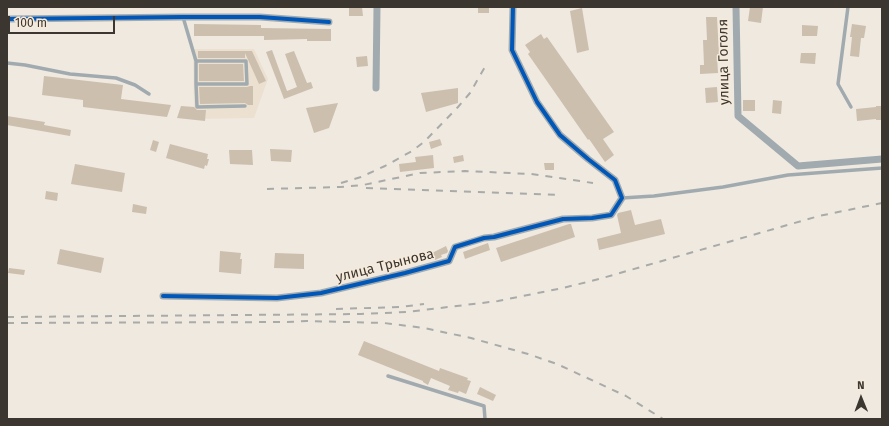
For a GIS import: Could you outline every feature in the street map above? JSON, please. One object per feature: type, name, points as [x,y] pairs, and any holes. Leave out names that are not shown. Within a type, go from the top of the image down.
[{"type":"street","points":[[376,88],[377,7]]},
{"type":"street","points":[[513,7],[512,50],[537,102],[560,135],[588,160],[615,180],[622,198]]},
{"type":"street","name":"улица Гоголя","points":[[736,7],[738,116],[798,166],[882,159]]},
{"type":"street","points":[[7,19],[183,17],[260,18],[330,22]]},
{"type":"street","name":"улица Трынова","points":[[163,296],[277,298],[321,293],[405,274],[450,261],[455,247],[484,238],[494,237],[563,219],[592,218],[611,215],[622,198]]},
{"type":"lane","points":[[848,7],[838,84],[852,107]]},
{"type":"lane","points":[[183,17],[196,60],[197,107],[245,106]]},
{"type":"lane","points":[[196,60],[246,61],[247,76],[247,84],[196,84]]},
{"type":"lane","points":[[7,63],[70,74],[116,78],[135,85],[149,94]]},
{"type":"lane","points":[[622,198],[654,196],[716,188],[788,175],[882,168]]},
{"type":"lane","points":[[388,376],[484,406],[485,419]]},
{"type":"shaded area","points":[[193,49],[254,49],[268,79],[254,118],[194,119]]},
{"type":"building","points":[[349,7],[362,7],[363,16],[349,16]]},
{"type":"building","points":[[478,7],[489,7],[489,13],[478,13]]},
{"type":"building","points":[[750,7],[763,7],[761,23],[748,21]]},
{"type":"building","points":[[582,8],[589,50],[577,53],[570,11]]},
{"type":"building","points":[[706,17],[717,17],[719,54],[717,55],[718,73],[700,74],[700,65],[704,65],[703,40],[707,40]]},
{"type":"building","points":[[194,24],[261,25],[261,28],[331,29],[331,41],[307,41],[307,39],[264,40],[264,36],[194,36]]},
{"type":"building","points":[[852,24],[866,26],[864,38],[861,38],[859,57],[850,56]]},
{"type":"building","points":[[802,25],[818,26],[817,36],[802,36]]},
{"type":"building","points":[[541,34],[544,39],[547,37],[614,132],[603,139],[614,155],[605,162],[528,54],[530,52],[525,45]]},
{"type":"building","points":[[272,50],[287,91],[297,87],[285,54],[294,51],[307,83],[311,82],[313,88],[284,99],[266,52]]},
{"type":"building","points":[[198,51],[252,51],[266,81],[259,84],[245,53],[245,58],[198,58]]},
{"type":"building","points":[[801,53],[816,53],[815,64],[800,63]]},
{"type":"building","points":[[367,56],[368,66],[357,67],[356,57]]},
{"type":"building","points":[[199,64],[243,64],[244,81],[199,81]]},
{"type":"building","points":[[44,76],[123,85],[121,99],[171,105],[167,117],[83,107],[83,100],[42,95]]},
{"type":"building","points":[[253,86],[253,105],[248,105],[245,103],[200,104],[199,87]]},
{"type":"building","points":[[717,87],[718,102],[706,103],[705,88]]},
{"type":"building","points":[[458,88],[458,103],[426,112],[421,93]]},
{"type":"building","points":[[743,100],[755,100],[755,111],[743,111]]},
{"type":"building","points":[[773,100],[782,101],[781,114],[772,113]]},
{"type":"building","points":[[338,103],[329,128],[314,133],[306,108]]},
{"type":"building","points":[[181,106],[194,107],[197,110],[206,110],[205,121],[177,118]]},
{"type":"building","points":[[882,106],[882,120],[876,119],[857,121],[856,109]]},
{"type":"building","points":[[7,116],[45,122],[44,125],[71,130],[70,136],[7,125]]},
{"type":"building","points":[[440,139],[442,145],[431,149],[429,142]]},
{"type":"building","points":[[153,140],[159,142],[156,152],[150,150]]},
{"type":"building","points":[[170,144],[208,154],[207,159],[209,159],[207,166],[205,165],[204,169],[166,158]]},
{"type":"building","points":[[270,149],[292,150],[291,162],[271,161]]},
{"type":"building","points":[[229,150],[252,150],[253,165],[230,164]]},
{"type":"building","points":[[433,155],[434,168],[400,172],[399,164],[416,162],[415,157]]},
{"type":"building","points":[[463,155],[464,161],[454,163],[453,157]]},
{"type":"building","points":[[544,163],[554,163],[554,170],[545,170]]},
{"type":"building","points":[[75,164],[125,173],[122,192],[71,184]]},
{"type":"building","points":[[46,191],[58,193],[57,201],[45,199]]},
{"type":"building","points":[[133,204],[147,207],[146,214],[132,212]]},
{"type":"building","points":[[631,210],[635,225],[661,219],[665,234],[599,250],[597,239],[621,233],[617,215],[618,213]]},
{"type":"building","points":[[571,224],[575,237],[501,262],[496,248]]},
{"type":"building","points":[[488,243],[490,250],[465,259],[463,252]]},
{"type":"building","points":[[446,246],[448,251],[447,253],[441,255],[442,257],[435,260],[432,253]]},
{"type":"building","points":[[60,249],[104,258],[101,273],[57,264]]},
{"type":"building","points":[[220,251],[241,253],[241,274],[219,272]]},
{"type":"building","points":[[275,253],[304,254],[304,269],[274,268]]},
{"type":"building","points":[[9,268],[25,270],[24,275],[8,273]]},
{"type":"building","points":[[364,341],[439,371],[440,368],[468,378],[467,380],[471,381],[466,394],[459,391],[458,393],[448,390],[450,386],[431,378],[428,385],[423,381],[358,355]]},
{"type":"building","points":[[480,387],[496,395],[493,401],[477,394]]},
{"type":"railway","points":[[341,183],[361,177],[385,166],[412,151],[424,142],[470,93],[486,65]]},
{"type":"railway","points":[[267,189],[341,187],[363,185],[420,173],[465,171],[531,174],[593,183]]},
{"type":"railway","points":[[366,188],[560,195]]},
{"type":"railway","points":[[7,317],[361,314],[407,312],[498,301],[599,279],[819,216],[882,203]]},
{"type":"railway","points":[[336,309],[400,307],[424,304]]},
{"type":"railway","points":[[7,323],[307,321],[384,323],[424,328],[471,338],[557,364],[626,396],[663,419]]},
{"type":"cycle path","points":[[163,296],[277,298],[321,293],[449,261],[455,247],[484,238],[494,237],[563,219],[592,218],[611,215],[622,198],[615,180],[560,135],[537,102],[512,50],[513,7]]},
{"type":"cycle path","points":[[7,19],[260,17],[329,22]]}]
